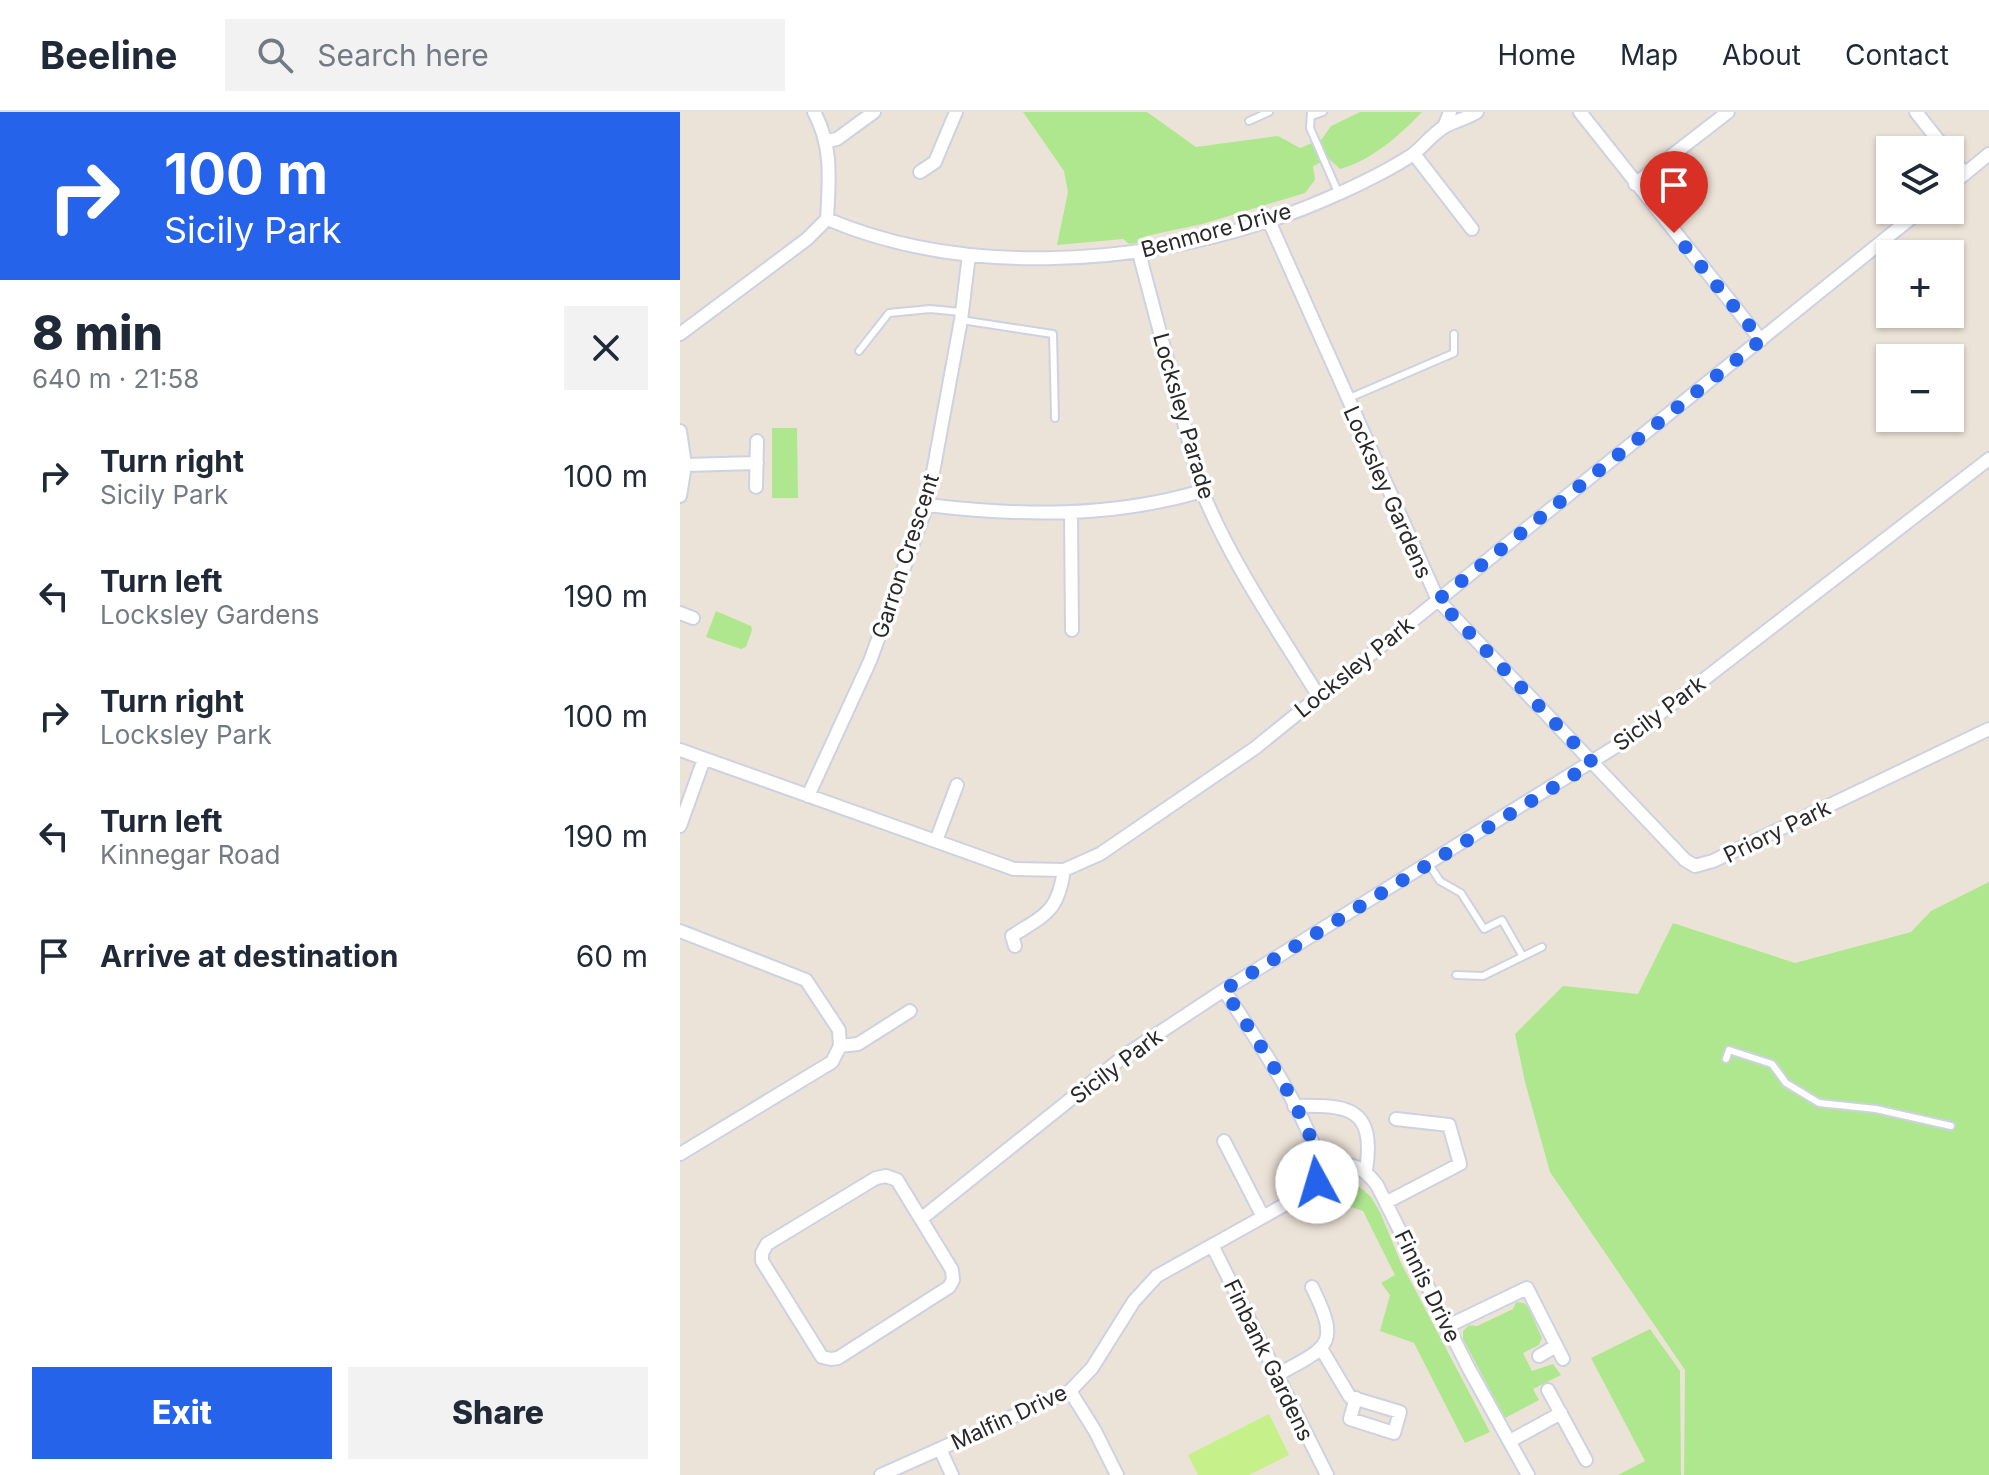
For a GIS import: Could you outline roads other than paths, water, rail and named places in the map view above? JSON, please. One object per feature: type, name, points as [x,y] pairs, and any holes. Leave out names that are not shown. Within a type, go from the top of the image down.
[{"type":"street","points":[[680,334],[807,239],[827,219],[830,173],[827,141],[814,112]]},
{"type":"street","points":[[827,141],[837,139],[874,112]]},
{"type":"street","points":[[920,172],[935,162],[956,112]]},
{"type":"street","name":"Benmore Drive","points":[[1444,127],[1450,112]]},
{"type":"street","name":"Benmore Drive","points":[[827,219],[906,243],[969,255],[1066,257],[1139,253],[1269,221],[1338,192],[1414,154],[1444,127],[1477,112]]},
{"type":"street","points":[[1580,112],[1761,340]]},
{"type":"street","points":[[1635,184],[1728,112]]},
{"type":"street","points":[[1916,112],[1935,136]]},
{"type":"street","points":[[1414,154],[1472,229]]},
{"type":"street","points":[[1965,174],[1989,154]]},
{"type":"street","name":"Locksley Gardens","points":[[1269,221],[1438,600],[1593,763]]},
{"type":"street","name":"Locksley Park","points":[[680,750],[1014,869],[1036,872],[1064,870],[1112,846],[1255,748],[1904,224]]},
{"type":"street","name":"Locksley Parade","points":[[1139,253],[1202,491],[1217,527],[1319,697]]},
{"type":"street","name":"Garron Crescent","points":[[808,796],[870,661],[927,505],[962,316],[969,255]]},
{"type":"street","points":[[680,431],[685,465],[680,496]]},
{"type":"street","points":[[756,487],[757,441]]},
{"type":"street","name":"Sicily Park","points":[[921,1219],[1127,1054],[1224,990],[1593,763],[1989,459]]},
{"type":"street","points":[[685,465],[757,463]]},
{"type":"street","points":[[927,505],[985,512],[1071,514],[1129,508],[1202,491]]},
{"type":"street","points":[[1071,514],[1072,630]]},
{"type":"street","points":[[680,613],[693,618]]},
{"type":"street","name":"Priory Park","points":[[1593,763],[1685,860],[1695,866],[1713,861],[1989,729]]},
{"type":"street","points":[[680,826],[704,759]]},
{"type":"street","points":[[936,841],[957,785]]},
{"type":"street","points":[[1015,946],[1012,936],[1053,910],[1064,870]]},
{"type":"street","points":[[680,931],[806,980],[839,1030],[840,1046],[832,1062],[680,1154]]},
{"type":"street","points":[[1224,990],[1294,1106],[1322,1168],[1345,1164],[1366,1170],[1369,1149],[1366,1132],[1361,1120],[1352,1111],[1343,1107],[1294,1106]]},
{"type":"street","points":[[840,1046],[858,1044],[910,1011]]},
{"type":"street","points":[[1387,1202],[1460,1164],[1449,1125],[1396,1119]]},
{"type":"street","points":[[1224,1141],[1262,1215]]},
{"type":"street","name":"Malfin Drive","points":[[881,1475],[1070,1391],[1092,1368],[1134,1301],[1157,1276],[1304,1194],[1317,1182],[1322,1168]]},
{"type":"street","name":"Finnis Drive","points":[[1366,1170],[1387,1202],[1448,1326],[1528,1475]]},
{"type":"street","points":[[886,1176],[897,1180],[921,1219],[952,1270],[953,1280],[949,1287],[838,1358],[822,1357],[762,1261],[767,1244],[876,1178],[886,1176]]},
{"type":"street","name":"Finbank Gardens","points":[[1212,1245],[1327,1475]]},
{"type":"street","points":[[1275,1376],[1322,1350],[1329,1334],[1328,1318],[1312,1287]]},
{"type":"street","points":[[1448,1326],[1527,1288],[1563,1359]]},
{"type":"street","points":[[1539,1356],[1556,1346]]},
{"type":"street","points":[[1322,1350],[1350,1397],[1356,1398]]},
{"type":"street","points":[[1548,1390],[1586,1460]]},
{"type":"street","points":[[1070,1391],[1117,1475]]},
{"type":"street","points":[[1510,1441],[1561,1413]]},
{"type":"street","points":[[940,1449],[952,1475]]},
{"type":"lane","points":[[1249,121],[1269,112]]},
{"type":"lane","points":[[1323,112],[1311,114],[1310,128],[1338,192]]},
{"type":"lane","points":[[859,351],[889,313],[930,309],[1053,334],[1055,418]]},
{"type":"lane","points":[[1347,399],[1454,353],[1454,334]]},
{"type":"lane","points":[[1428,863],[1440,881],[1461,893],[1484,929],[1502,920],[1522,955]]},
{"type":"lane","points":[[1456,975],[1483,976],[1542,947]]},
{"type":"lane","points":[[1726,1059],[1729,1050],[1772,1064],[1786,1083],[1819,1103],[1876,1109],[1951,1126]]}]
